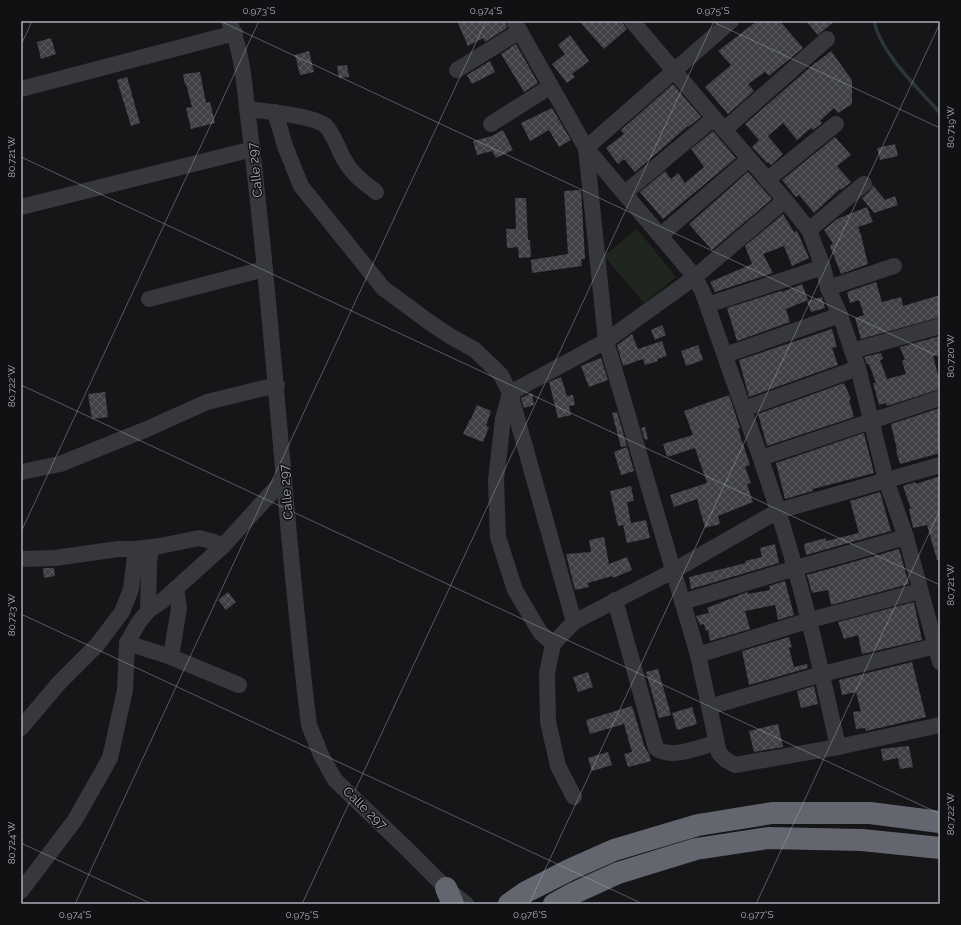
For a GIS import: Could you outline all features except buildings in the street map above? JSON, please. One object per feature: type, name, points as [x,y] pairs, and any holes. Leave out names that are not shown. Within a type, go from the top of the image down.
[{"type":"highway","points":[[508,904],[526,892],[569,870],[614,850],[698,825],[772,812],[870,813],[940,822]]},
{"type":"highway","points":[[554,904],[618,873],[696,849],[761,839],[862,840],[940,848]]},
{"type":"street","points":[[632,21],[809,230],[823,267],[828,288],[840,315],[858,368],[870,421],[886,480],[906,537],[940,662]]},
{"type":"street","points":[[586,148],[731,21]]},
{"type":"street","points":[[457,70],[517,26],[586,148],[695,277],[703,293],[744,409],[796,568],[810,620],[838,747]]},
{"type":"street","points":[[21,89],[232,27]]},
{"type":"street","name":"Calle 297","points":[[232,27],[242,66],[253,149],[277,385],[284,479],[304,688],[309,725],[321,755],[335,780],[408,850],[450,896],[466,904]]},
{"type":"street","points":[[625,193],[719,124],[827,39]]},
{"type":"street","points":[[491,124],[551,86]]},
{"type":"street","points":[[248,109],[317,120],[325,125],[345,162],[354,173],[376,192]]},
{"type":"street","points":[[274,112],[285,146],[301,186],[383,288],[429,322],[475,350],[501,375],[510,393],[574,622]]},
{"type":"street","points":[[768,180],[836,124]]},
{"type":"street","points":[[586,148],[606,341],[698,655],[719,753],[726,760],[735,764],[838,747],[940,725]]},
{"type":"street","points":[[21,207],[253,149]]},
{"type":"street","points":[[660,235],[749,159]]},
{"type":"street","points":[[809,230],[864,184]]},
{"type":"street","points":[[553,644],[540,632],[514,590],[498,537],[496,480],[503,419],[510,393],[606,341],[695,277],[785,200]]},
{"type":"street","points":[[828,288],[894,266]]},
{"type":"street","points":[[707,305],[823,267]]},
{"type":"street","points":[[149,298],[265,269]]},
{"type":"street","points":[[725,355],[840,315]]},
{"type":"street","points":[[852,351],[940,326]]},
{"type":"street","points":[[744,409],[858,368]]},
{"type":"street","points":[[21,472],[60,464],[147,429],[207,402],[277,385]]},
{"type":"street","points":[[761,458],[940,398]]},
{"type":"street","points":[[574,797],[558,766],[548,722],[547,672],[553,644],[574,622],[673,571],[778,511],[940,465]]},
{"type":"street","points":[[21,891],[76,820],[110,758],[125,690],[127,643],[139,622],[148,611],[223,546],[284,479]]},
{"type":"street","points":[[682,602],[906,537]]},
{"type":"street","points":[[21,559],[55,558],[118,549],[143,548],[199,538],[223,546]]},
{"type":"street","points":[[143,548],[149,563],[148,611]]},
{"type":"street","points":[[21,728],[59,683],[97,645],[122,612],[131,589],[143,548]]},
{"type":"street","points":[[171,657],[179,608],[176,588]]},
{"type":"street","points":[[698,655],[810,620],[920,591]]},
{"type":"street","points":[[615,600],[656,748],[660,752],[672,754],[716,743]]},
{"type":"street","points":[[127,643],[171,657],[240,685]]},
{"type":"street","points":[[710,707],[822,674],[936,646]]},
{"type":"shaded area","points":[[637,229],[676,277],[644,303],[604,256]]},
{"type":"waterway","points":[[874,21],[884,46],[892,58],[911,82],[940,113]]}]
